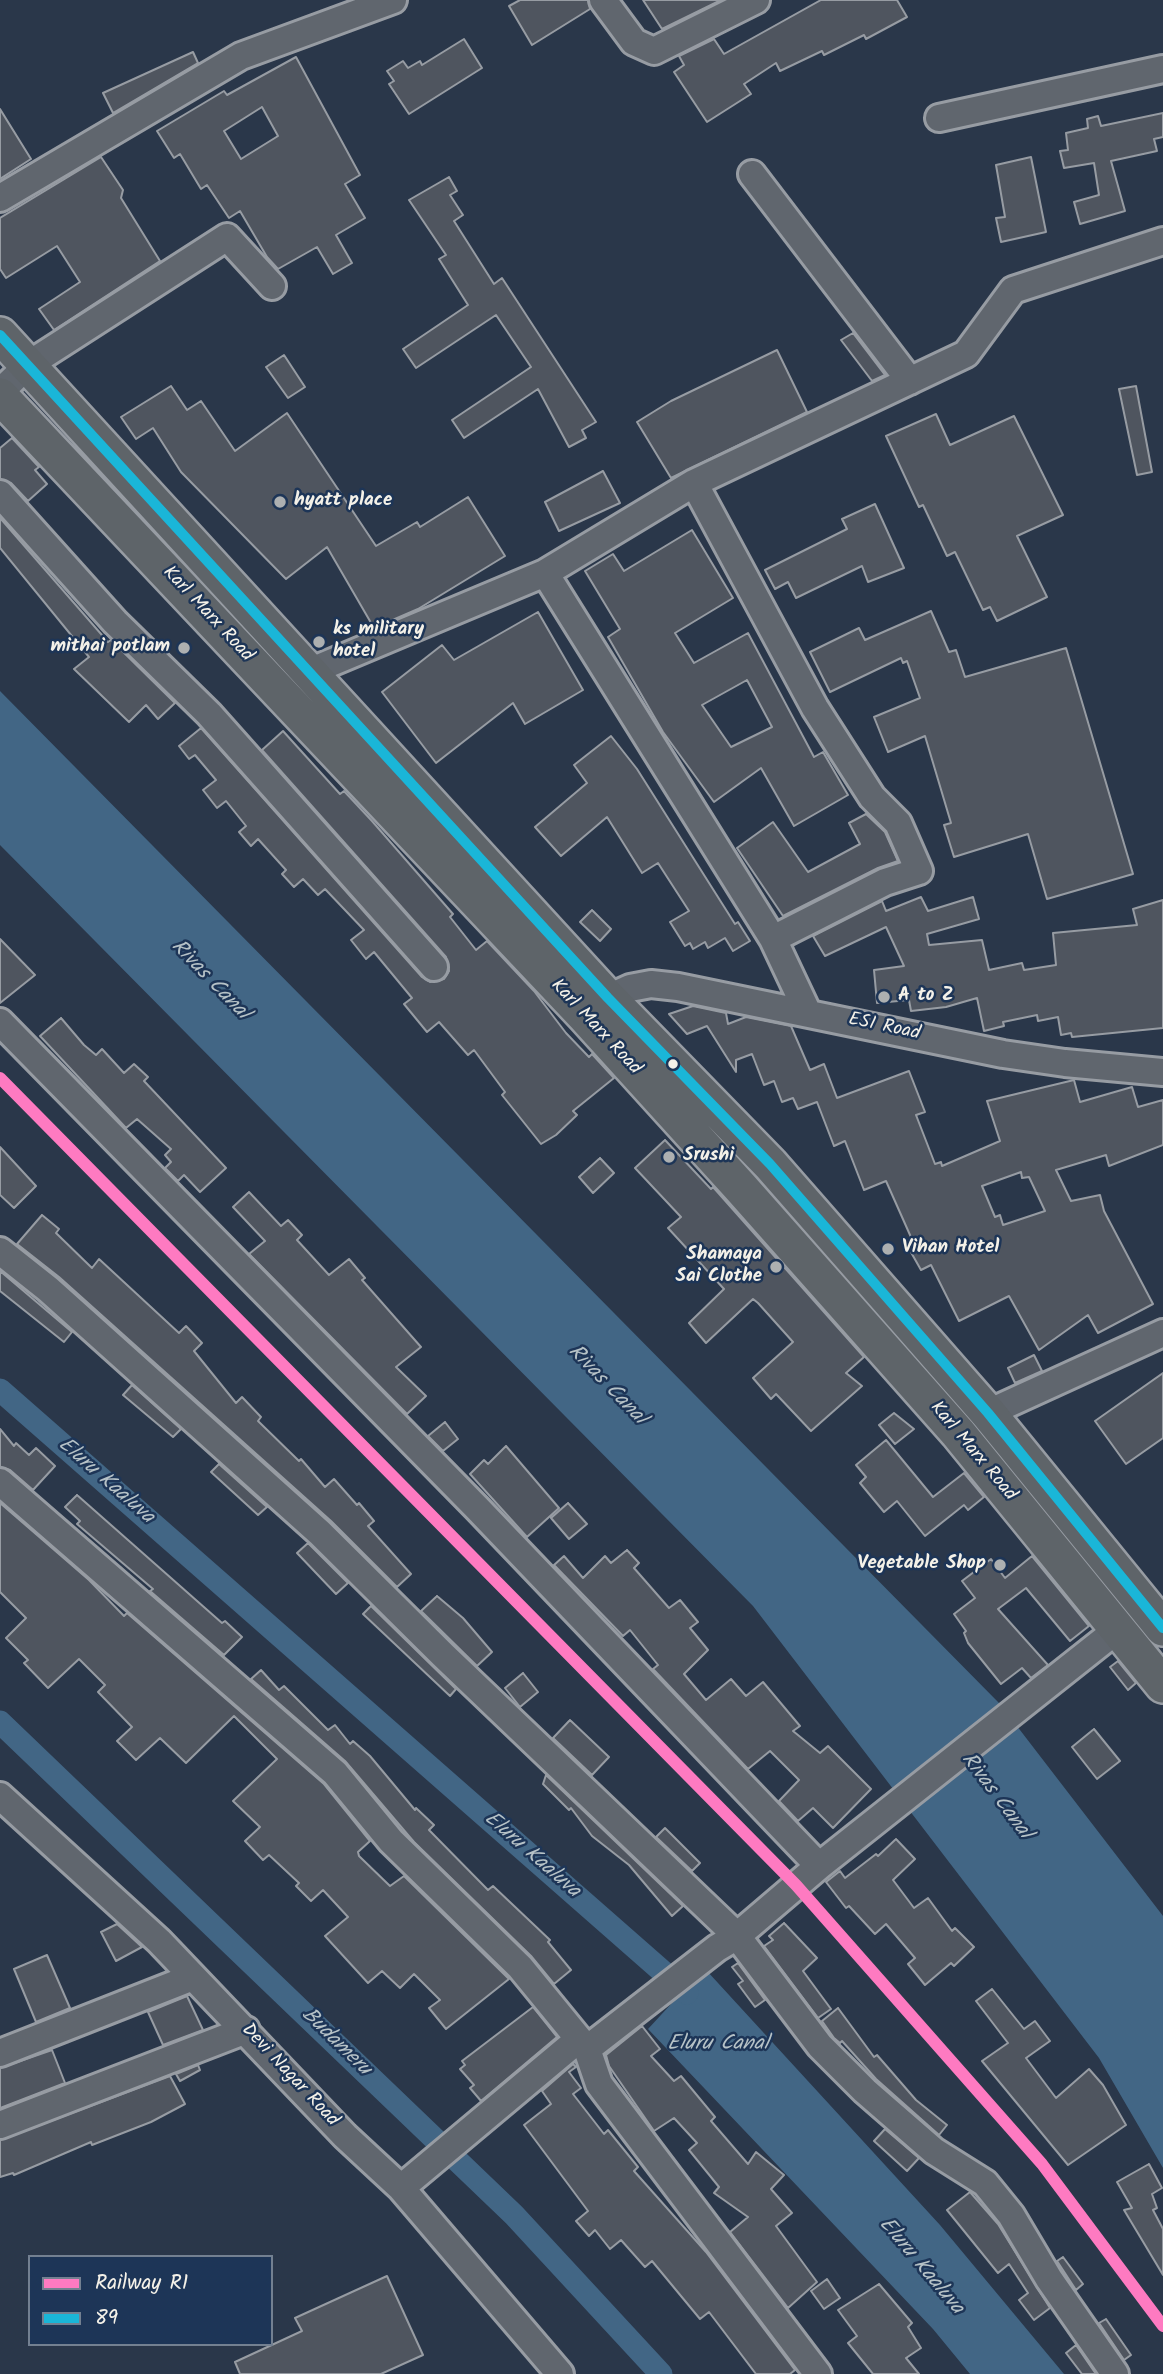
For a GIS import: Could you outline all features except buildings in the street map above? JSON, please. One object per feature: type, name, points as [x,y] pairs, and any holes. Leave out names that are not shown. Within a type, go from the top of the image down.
[{"type":"main road","name":"Karl Marx Road","points":[[0,335],[608,998],[770,1164],[1157,1611]]},
{"type":"main road","name":"Karl Marx Road","points":[[0,394],[585,1016],[741,1188],[938,1410],[1163,1685]]},
{"type":"main road","points":[[382,802],[406,777]]},
{"type":"main road","points":[[741,1188],[770,1164]]},
{"type":"main road","points":[[938,1410],[977,1400]]},
{"type":"street","points":[[0,198],[241,56],[393,0]]},
{"type":"street","points":[[603,0],[634,42],[654,51],[756,0]]},
{"type":"street","points":[[939,118],[1163,69]]},
{"type":"street","points":[[752,174],[910,381]]},
{"type":"street","points":[[0,394],[29,365],[227,237],[272,286]]},
{"type":"street","points":[[309,672],[545,573],[694,483],[966,354],[1013,290],[1163,241]]},
{"type":"street","points":[[694,483],[816,708],[872,797],[898,823],[919,871],[885,882],[773,939]]},
{"type":"street","points":[[0,494],[115,622],[209,714],[434,967]]},
{"type":"street","points":[[545,573],[773,939],[807,1011]]},
{"type":"street","name":"ESI Road","points":[[608,998],[631,988],[651,984],[807,1011],[1003,1054],[1163,1072]]},
{"type":"street","points":[[0,1022],[477,1508],[819,1867]]},
{"type":"street","points":[[0,1251],[48,1289],[320,1533],[727,1942],[838,2064],[933,2151],[985,2183],[1011,2215],[1049,2279],[1115,2374]]},
{"type":"street","points":[[977,1400],[1163,1333]]},
{"type":"street","points":[[0,1482],[335,1773],[391,1841],[520,1966],[583,2044],[599,2084],[818,2374]]},
{"type":"street","points":[[401,2188],[496,2106],[583,2044],[621,2021],[727,1942],[1118,1629]]},
{"type":"street","name":"Devi Nagar Road","points":[[0,1796],[159,1941],[345,2136],[401,2188],[560,2374]]},
{"type":"street","points":[[0,2053],[193,1977]]},
{"type":"street","points":[[0,2125],[246,2031]]},
{"type":"water","name":"Rivas Canal","points":[[0,691],[1000,1704],[1163,1916],[1163,2168],[1099,2058],[753,1606],[0,845]]},
{"type":"water","name":"Eluru Canal","points":[[707,1971],[940,2225],[1064,2374],[970,2374],[933,2329],[648,2029],[684,1990]]},
{"type":"waterway","name":"Eluru Kaaluva","points":[[0,1390],[687,1993]]},
{"type":"waterway","name":"Budameru","points":[[0,1722],[514,2215],[661,2374]]},
{"type":"rail line","name":"R1","points":[[0,1078],[796,1885],[1042,2164],[1163,2326]]},
{"type":"transit line","name":"89","points":[[0,335],[608,998],[770,1164],[988,1413],[1163,1628]]},
{"type":"place","name":"hyatt place","points":[[280,502]]},
{"type":"place","name":"ks military hotel","points":[[319,642]]},
{"type":"place","name":"mithai potlam","points":[[184,648]]},
{"type":"place","name":"A to Z","points":[[884,997]]},
{"type":"place","name":"Srushi","points":[[669,1157]]},
{"type":"place","name":"Vihan Hotel","points":[[888,1249]]},
{"type":"place","name":"Shamaya Sai Clothe","points":[[776,1267]]},
{"type":"place","name":"Vegetable Shop","points":[[1000,1565]]}]
